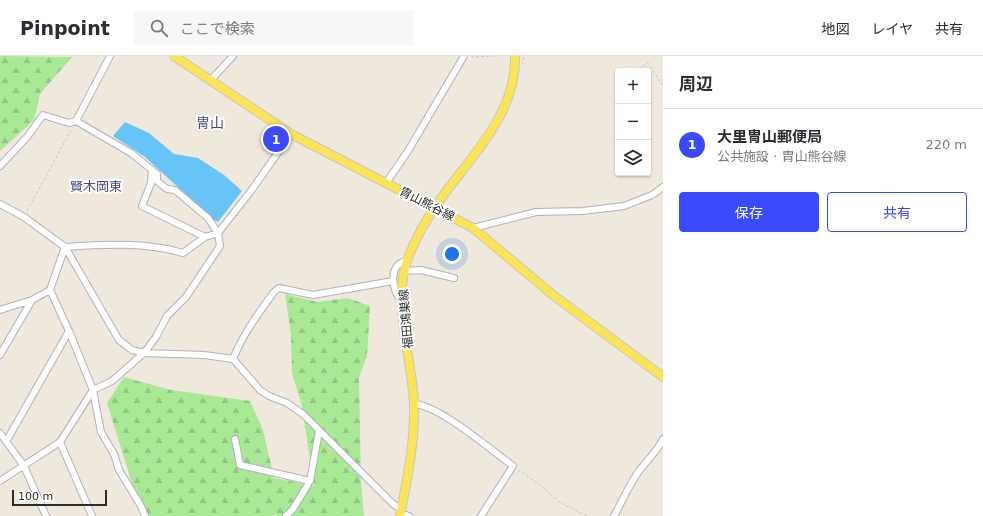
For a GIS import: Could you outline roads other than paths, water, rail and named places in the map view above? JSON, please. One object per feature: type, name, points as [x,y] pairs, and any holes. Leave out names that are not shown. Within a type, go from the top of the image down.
[{"type":"main road","name":"胄山熊谷線","points":[[174,56],[291,134],[473,228],[552,295],[663,377]]},
{"type":"main road","name":"福田鴻巣線","points":[[400,513],[412,444],[414,404],[402,301],[404,271],[407,261],[434,208],[496,124],[510,89],[515,66],[515,56]]},
{"type":"street","points":[[76,121],[110,56]]},
{"type":"street","points":[[211,80],[233,56]]},
{"type":"street","points":[[386,183],[408,151],[466,56]]},
{"type":"street","points":[[0,166],[28,136],[43,115],[69,123],[76,121],[131,153],[156,174],[157,181],[167,189],[175,190],[208,218],[218,233],[220,246],[186,297],[166,316],[156,337],[144,353],[112,381],[93,390],[60,442],[0,481]]},
{"type":"street","points":[[65,247],[94,245],[165,248],[183,253],[205,237],[218,233],[251,191],[291,134]]},
{"type":"street","points":[[152,170],[151,183],[142,206],[205,237]]},
{"type":"street","points":[[473,228],[536,212],[583,211],[624,206],[640,200],[663,187]]},
{"type":"street","points":[[0,204],[24,217],[65,247],[119,340],[132,350],[144,353],[204,355],[234,359],[260,390],[269,396],[288,403],[303,414],[393,504],[400,513],[409,516]]},
{"type":"street","points":[[0,310],[32,300],[50,290],[65,247]]},
{"type":"street","points":[[402,301],[397,295],[393,281],[393,273],[397,265],[407,261]]},
{"type":"street","points":[[404,271],[421,270],[454,278]]},
{"type":"street","points":[[234,359],[241,340],[274,292],[279,288],[313,296],[393,281]]},
{"type":"street","points":[[50,290],[69,331],[93,390],[101,432],[114,454],[120,470],[141,506],[145,516]]},
{"type":"street","points":[[0,355],[32,300]]},
{"type":"street","points":[[7,440],[69,331]]},
{"type":"street","points":[[414,404],[423,406],[449,419],[512,466],[481,516]]},
{"type":"street","points":[[286,516],[293,509],[310,481],[319,431]]},
{"type":"street","points":[[0,432],[24,466],[46,516]]},
{"type":"street","points":[[235,439],[240,465],[310,481]]},
{"type":"street","points":[[614,516],[634,478],[646,460],[659,447],[663,439]]},
{"type":"street","points":[[60,442],[92,516]]},
{"type":"water","points":[[125,122],[149,133],[174,154],[198,158],[224,175],[242,191],[218,222],[145,157],[113,136]]},
{"type":"place","name":"大里冑山郵便局","points":[[276,139]]},
{"type":"district","name":"冑山","points":[[210,123]]},
{"type":"district","name":"賢木岡東","points":[[96,186]]}]
